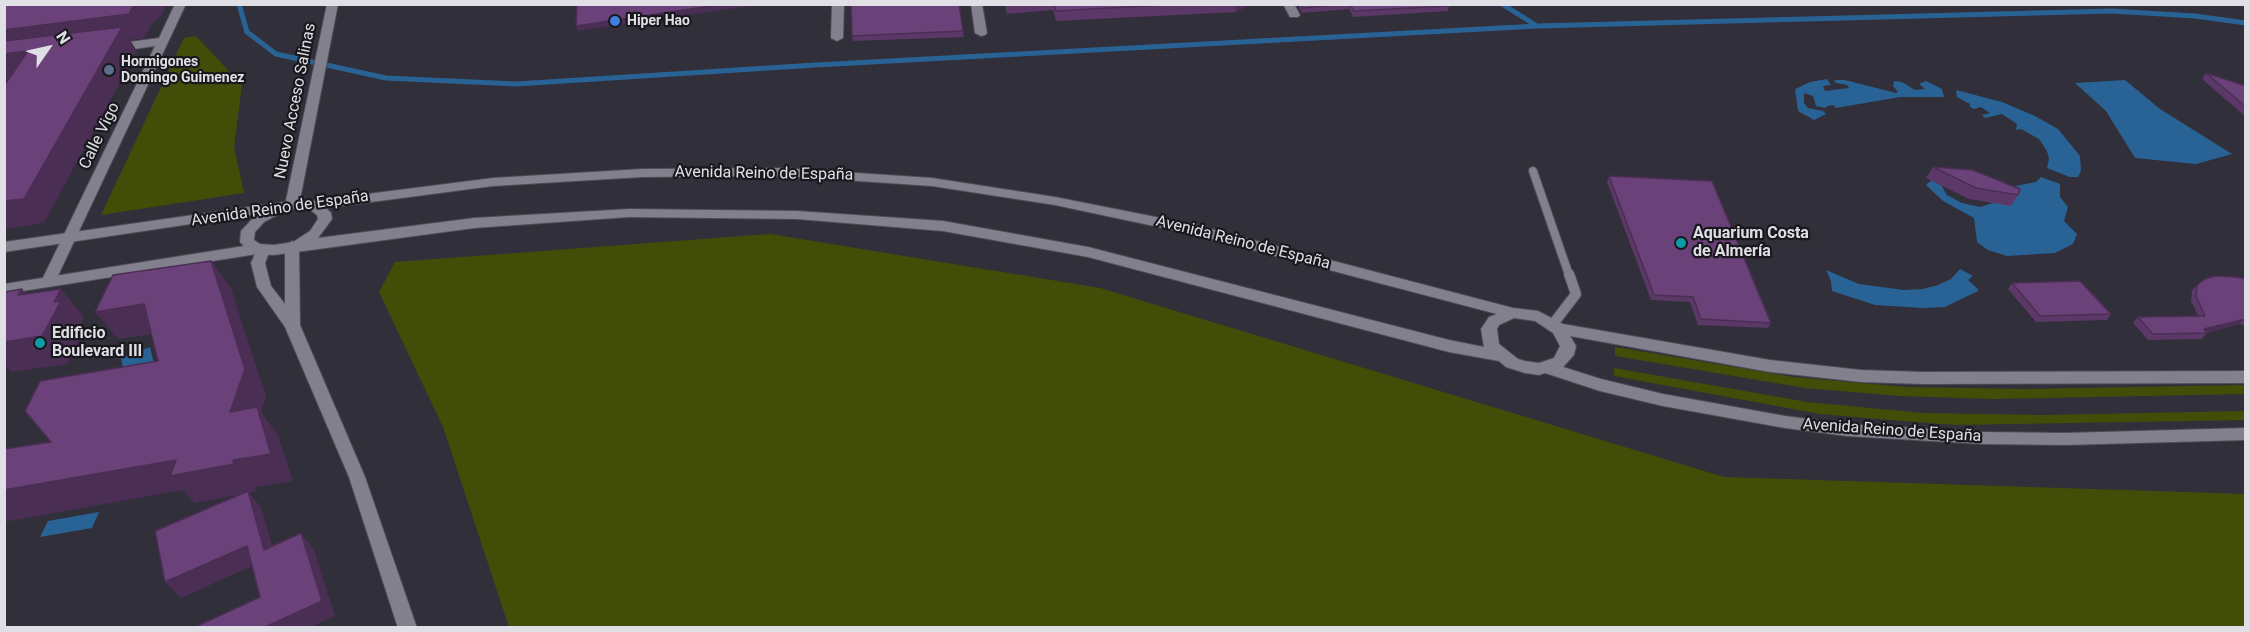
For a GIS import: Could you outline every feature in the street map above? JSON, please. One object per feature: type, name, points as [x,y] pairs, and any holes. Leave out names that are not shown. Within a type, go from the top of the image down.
[{"type":"street","name":"Calle Vigo","points":[[48,282],[61,261],[69,238],[181,4]]},
{"type":"street","points":[[837,38],[838,4]]},
{"type":"street","points":[[976,4],[981,33]]},
{"type":"street","name":"Nuevo Acceso Salinas","points":[[292,205],[332,5]]},
{"type":"street","points":[[107,49],[164,41]]},
{"type":"street","name":"Avenida Reino de España","points":[[4,248],[292,205],[312,205],[482,184],[642,173],[783,172],[932,182],[1020,195],[1196,230],[1513,313]]},
{"type":"street","points":[[293,246],[315,234],[322,226],[324,213],[312,205]]},
{"type":"street","points":[[260,250],[247,242],[248,231],[259,219],[277,209]]},
{"type":"street","points":[[4,289],[260,250],[474,223],[618,213],[735,212],[874,220],[994,234],[1088,252],[1449,346],[1501,356],[1525,367],[1545,367],[1560,362],[1566,355],[1568,346],[1556,327]]},
{"type":"street","points":[[292,325],[293,246]]},
{"type":"street","points":[[260,250],[258,263],[264,288],[292,325],[357,477],[408,627]]},
{"type":"street","points":[[1501,356],[1492,347],[1488,338],[1489,329],[1494,321],[1513,313],[1538,316],[1556,327],[1770,366],[1861,376],[1923,378],[2246,377]]},
{"type":"street","name":"Avenida Reino de España","points":[[1545,367],[1600,385],[1663,400],[1774,420],[1847,430],[1995,438],[2246,434]]},
{"type":"lane","points":[[1533,171],[1576,294],[1556,327]]},
{"type":"green space","points":[[196,36],[242,85],[234,147],[244,193],[101,215],[184,38]]},
{"type":"green space","points":[[770,234],[1100,288],[1724,477],[2245,494],[2245,627],[509,627],[443,427],[379,292],[395,262]]},
{"type":"green space","points":[[1615,347],[1793,377],[1906,387],[2025,389],[2245,385],[2245,394],[1994,399],[1899,396],[1805,388],[1615,356]]},
{"type":"green space","points":[[1614,368],[1807,402],[1923,413],[2044,415],[2245,411],[2245,420],[1955,425],[1854,417],[1820,414],[1614,376]]},
{"type":"water","points":[[1827,79],[1831,85],[1823,86],[1825,91],[1849,88],[1834,80],[1845,80],[1896,93],[1898,92],[1893,86],[1894,81],[1902,82],[1915,90],[1925,89],[1919,84],[1926,81],[1942,89],[1944,97],[1900,97],[1836,108],[1833,105],[1826,108],[1816,106],[1813,96],[1804,93],[1804,103],[1808,108],[1823,111],[1826,114],[1814,120],[1798,111],[1795,89],[1810,82]]},
{"type":"water","points":[[2125,80],[2160,109],[2232,154],[2196,164],[2135,158],[2106,111],[2075,83]]},
{"type":"water","points":[[1956,90],[2002,102],[2058,129],[2080,156],[2081,171],[2078,177],[2070,177],[2047,168],[2049,159],[2047,151],[2039,139],[2021,129],[2016,130],[2017,124],[2002,114],[1985,118],[1982,115],[1990,113],[1981,107],[1974,109],[1970,107],[1970,104],[1957,97]]},
{"type":"water","points":[[1946,168],[1975,174],[2010,187],[2036,182],[2041,177],[2060,184],[2060,197],[2068,207],[2064,221],[2077,234],[2073,244],[2055,253],[2007,256],[1988,250],[1977,242],[1974,218],[1943,201],[1926,185]],"holes":[[[1941,185],[1993,203],[1980,207],[1962,203],[1947,195]]]},
{"type":"water","points":[[1960,269],[1973,276],[1968,280],[1978,291],[1945,307],[1923,308],[1875,305],[1832,291],[1826,270],[1859,284],[1904,290],[1938,285],[1951,279]]},
{"type":"water","points":[[150,347],[157,376],[127,387],[121,358]]},
{"type":"water","points":[[99,512],[92,528],[40,537],[48,521]]},
{"type":"building","points":[[4,4],[134,4],[129,14],[4,30]]},
{"type":"building","name":"Hiper Hao","points":[[577,4],[724,4],[576,26]]},
{"type":"building","points":[[851,4],[959,4],[963,31],[852,36]]},
{"type":"building","points":[[1054,4],[1180,4],[1056,11]]},
{"type":"building","points":[[1301,4],[1340,4],[1303,8]]},
{"type":"building","points":[[1350,4],[1448,4],[1449,6],[1354,11]]},
{"type":"building","points":[[122,27],[24,199],[4,201],[4,86],[28,51],[4,54],[4,41]]},
{"type":"building","points":[[2206,73],[2246,86],[2246,107]]},
{"type":"building","points":[[1933,167],[1973,170],[2020,189],[2018,195],[1976,188]]},
{"type":"building","name":"Aquarium Costa de Almería","points":[[1609,176],[1712,181],[1771,323],[1701,319],[1693,297],[1654,295]]},
{"type":"building","points":[[211,261],[245,369],[230,412],[257,407],[271,454],[233,460],[234,464],[170,476],[176,460],[4,490],[4,449],[51,442],[25,411],[40,381],[158,361],[144,304],[95,312],[113,275]]},
{"type":"building","points":[[2215,276],[2246,279],[2246,319],[2204,329],[2207,333],[2153,334],[2138,317],[2205,316],[2196,296],[2197,285]]},
{"type":"building","points":[[2080,281],[2111,314],[2040,316],[2012,283]]},
{"type":"building","points":[[22,289],[18,295],[61,289],[54,302],[61,301],[42,336],[4,342],[4,292]]},
{"type":"building","points":[[248,491],[264,550],[301,533],[322,601],[265,627],[195,627],[260,597],[247,546],[165,582],[155,531]]},
{"type":"waterway","points":[[239,4],[247,32],[276,54],[386,78],[516,84],[816,65],[1538,26],[2112,11],[2195,16],[2246,23]]},
{"type":"waterway","points":[[1502,4],[1537,26]]},
{"type":"place","name":"Hiper Hao","points":[[615,21]]},
{"type":"place","name":"Hormigones Domingo Guimenez","points":[[109,70]]},
{"type":"place","name":"Aquarium Costa de Almería","points":[[1681,243]]},
{"type":"place","name":"Edificio Boulevard III","points":[[40,343]]}]
